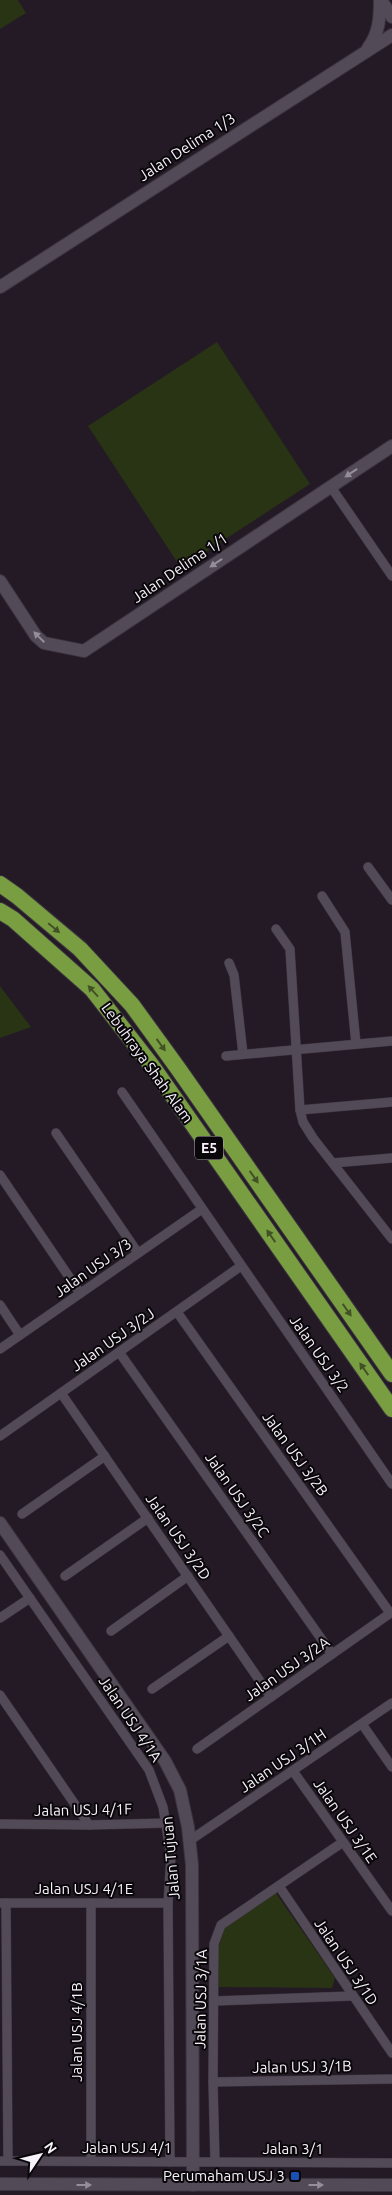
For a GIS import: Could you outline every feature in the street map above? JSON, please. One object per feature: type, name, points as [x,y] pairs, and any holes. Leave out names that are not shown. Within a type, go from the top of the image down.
[{"type":"highway","name":"Lebuhraya Shah Alam","points":[[0,884],[80,949],[132,1005],[392,1374]]},
{"type":"highway","name":"Lebuhraya Shah Alam","points":[[0,911],[13,919],[92,989],[152,1066],[392,1409]]},
{"type":"street","points":[[381,0],[392,17]]},
{"type":"street","points":[[364,52],[374,40],[380,19],[381,0]]},
{"type":"street","name":"Jalan Delima 1/3","points":[[0,287],[392,35]]},
{"type":"street","name":"Jalan Delima 1/1","points":[[0,581],[36,636],[44,643],[84,651],[392,446]]},
{"type":"street","points":[[331,487],[392,576]]},
{"type":"street","points":[[368,867],[392,900]]},
{"type":"street","points":[[322,896],[345,932],[356,1044]]},
{"type":"street","points":[[276,928],[290,949],[298,1050],[300,1110],[303,1122],[392,1239]]},
{"type":"street","points":[[229,963],[234,975],[243,1054]]},
{"type":"street","points":[[226,1056],[392,1041]]},
{"type":"street","points":[[122,1092],[202,1209]]},
{"type":"street","points":[[300,1110],[392,1102]]},
{"type":"street","points":[[56,1133],[138,1253]]},
{"type":"street","points":[[333,1163],[392,1158]]},
{"type":"street","points":[[0,1175],[80,1293]]},
{"type":"street","name":"Jalan USJ 3/2","points":[[202,1209],[392,1484]]},
{"type":"street","name":"Jalan USJ 3/3","points":[[0,1349],[202,1209]]},
{"type":"street","name":"Jalan USJ 3/2J","points":[[0,1436],[241,1266]]},
{"type":"street","points":[[0,1306],[20,1335]]},
{"type":"street","name":"Jalan USJ 3/2B","points":[[177,1312],[391,1613]]},
{"type":"street","name":"Jalan USJ 3/2C","points":[[119,1352],[332,1654]]},
{"type":"street","name":"Jalan USJ 3/2D","points":[[61,1393],[271,1697]]},
{"type":"street","points":[[22,1514],[105,1456]]},
{"type":"street","points":[[65,1576],[148,1518]]},
{"type":"street","name":"Jalan Tujuan","points":[[0,1523],[165,1761],[180,1790],[192,1865],[193,2185]]},
{"type":"street","name":"Jalan USJ 4/1A","points":[[0,1555],[149,1770],[167,1823],[170,1856],[168,1903],[170,2162]]},
{"type":"street","points":[[111,1631],[188,1576]]},
{"type":"street","points":[[0,1618],[30,1598]]},
{"type":"street","name":"Jalan USJ 3/2A","points":[[197,1749],[391,1613]]},
{"type":"street","points":[[152,1689],[229,1636]]},
{"type":"street","points":[[0,1695],[89,1825]]},
{"type":"street","name":"Jalan USJ 3/1H","points":[[189,1841],[392,1703]]},
{"type":"street","points":[[362,1724],[392,1767]]},
{"type":"street","name":"Jalan USJ 3/1E","points":[[293,1771],[392,1911]]},
{"type":"street","name":"Jalan USJ 4/1F","points":[[0,1824],[89,1825],[167,1823]]},
{"type":"street","name":"Jalan USJ 3/1A","points":[[215,2162],[213,2082],[214,1944],[221,1925],[344,1842]]},
{"type":"street","name":"Jalan USJ 3/1D","points":[[279,1886],[392,2053]]},
{"type":"street","points":[[3,1903],[4,2161]]},
{"type":"street","name":"Jalan USJ 4/1E","points":[[3,1903],[168,1903]]},
{"type":"street","name":"Jalan USJ 4/1B","points":[[91,1903],[91,2161]]},
{"type":"street","points":[[215,2001],[352,1996]]},
{"type":"street","name":"Jalan USJ 3/1B","points":[[213,2082],[392,2079]]},
{"type":"street","name":"Jalan USJ 4/1","points":[[4,2161],[193,2162]]},
{"type":"street","name":"Jalan 3/1","points":[[193,2162],[392,2163]]},
{"type":"street","points":[[0,2184],[392,2185]]},
{"type":"green space","points":[[0,0],[18,0],[26,13],[0,29]]},
{"type":"green space","points":[[217,342],[310,484],[181,568],[88,426]]},
{"type":"green space","points":[[0,986],[31,1027],[0,1038]]},
{"type":"green space","points":[[276,1893],[335,1978],[332,1988],[219,1987],[219,1946],[225,1927]]},
{"type":"place","name":"Perumaham USJ 3","points":[[295,2176]]}]
